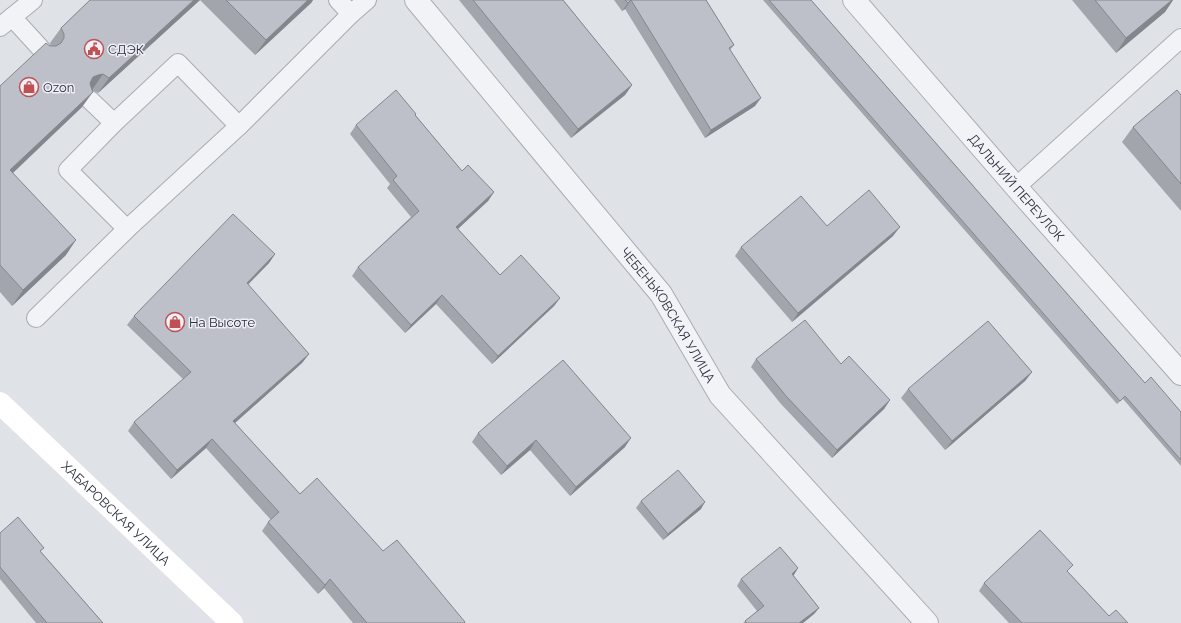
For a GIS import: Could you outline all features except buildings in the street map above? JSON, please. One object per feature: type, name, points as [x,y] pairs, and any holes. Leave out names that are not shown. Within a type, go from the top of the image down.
[{"type":"main road","name":"ХАБАРОВСКАЯ УЛИЦА","points":[[0,403],[232,623]]},
{"type":"street","name":"ЧЕБЕНЬКОВСКАЯ УЛИЦА","points":[[416,0],[661,294],[720,395],[927,623]]},
{"type":"street","name":"ДАЛЬНИЙ ПЕРЕУЛОК","points":[[854,0],[1181,374]]},
{"type":"lane","points":[[33,0],[6,22],[43,50]]},
{"type":"lane","points":[[338,0],[350,14]]},
{"type":"lane","points":[[36,318],[127,229],[239,126],[350,14],[367,0]]},
{"type":"lane","points":[[1016,187],[1181,38]]},
{"type":"lane","points":[[127,229],[68,170],[114,123],[178,63],[239,126]]},
{"type":"lane","points":[[90,100],[114,123]]},
{"type":"place","name":"СДЭК","points":[[94,49]]},
{"type":"place","name":"Ozon","points":[[29,87]]},
{"type":"place","name":"На Высоте","points":[[175,322]]}]
